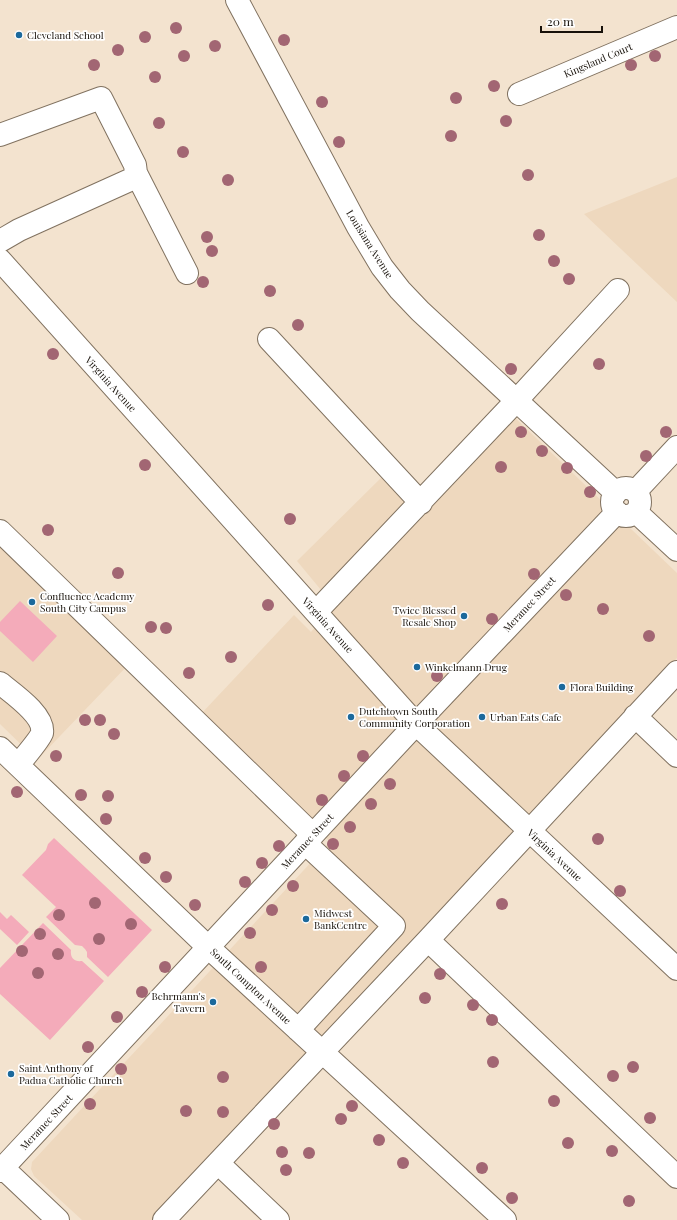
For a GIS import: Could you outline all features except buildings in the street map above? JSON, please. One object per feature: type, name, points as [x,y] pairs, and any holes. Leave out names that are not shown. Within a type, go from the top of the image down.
[{"type":"street","name":"Louisiana Avenue","points":[[237,0],[358,227],[382,267],[400,290],[420,311],[677,550]]},
{"type":"street","name":"Kingsland Court","points":[[519,94],[677,27]]},
{"type":"street","points":[[0,135],[101,98],[135,165],[136,173],[187,273]]},
{"type":"street","points":[[0,241],[19,230],[132,179],[136,173]]},
{"type":"street","name":"Virginia Avenue","points":[[0,260],[416,724],[677,969]]},
{"type":"street","points":[[316,612],[421,503],[618,290]]},
{"type":"street","points":[[268,339],[421,503]]},
{"type":"street","name":"Meramec Street","points":[[1,1170],[416,724],[677,447]]},
{"type":"street","points":[[0,531],[309,839],[394,926],[298,1030]]},
{"type":"street","points":[[164,1220],[428,940],[677,672]]},
{"type":"street","points":[[0,683],[34,712],[42,725],[42,734],[18,765]]},
{"type":"street","points":[[635,716],[677,756]]},
{"type":"street","name":"South Compton Avenue","points":[[0,748],[208,947],[505,1220]]},
{"type":"street","points":[[428,940],[677,1177]]},
{"type":"street","points":[[218,1163],[278,1220]]},
{"type":"street","points":[[1,1170],[58,1220]]},
{"type":"shaded area","points":[[677,177],[677,302],[584,214]]},
{"type":"shaded area","points":[[511,414],[677,573],[677,658],[153,1220],[82,1220],[34,1176],[31,1169],[32,1162],[330,842],[200,715],[294,615],[311,632],[333,606]]},
{"type":"shaded area","points":[[386,473],[414,503],[326,596],[297,561]]},
{"type":"shaded area","name":"Confluence Academy South City Campus","points":[[0,540],[129,664],[37,760],[0,724]]},
{"type":"shaded area","points":[[20,601],[57,636],[33,662],[0,631],[0,622]]},
{"type":"shaded area","points":[[54,838],[152,930],[108,977],[87,957],[87,952],[82,946],[75,945],[46,917],[56,907],[22,875],[46,850],[48,844]]},
{"type":"shaded area","points":[[0,912],[7,919],[11,915],[29,932],[17,945],[0,929]]},
{"type":"shaded area","points":[[43,923],[71,950],[73,959],[82,961],[104,981],[50,1040],[0,994],[0,968]]},
{"type":"place","name":"Cleveland School","points":[[19,35]]},
{"type":"place","name":"Confluence Academy South City Campus","points":[[32,602]]},
{"type":"place","name":"Twice Blessed Resale Shop","points":[[464,616]]},
{"type":"place","name":"Winkelmann Drug","points":[[417,667]]},
{"type":"place","name":"Flora Building","points":[[562,687]]},
{"type":"place","name":"Dutchtown South Community Corporation","points":[[351,717]]},
{"type":"place","name":"Urban Eats Cafe","points":[[482,717]]},
{"type":"place","name":"Midwest BankCentre","points":[[306,919]]},
{"type":"place","name":"Behrmann's Tavern","points":[[213,1002]]},
{"type":"place","name":"Saint Anthony of Padua Catholic Church","points":[[11,1074]]}]
